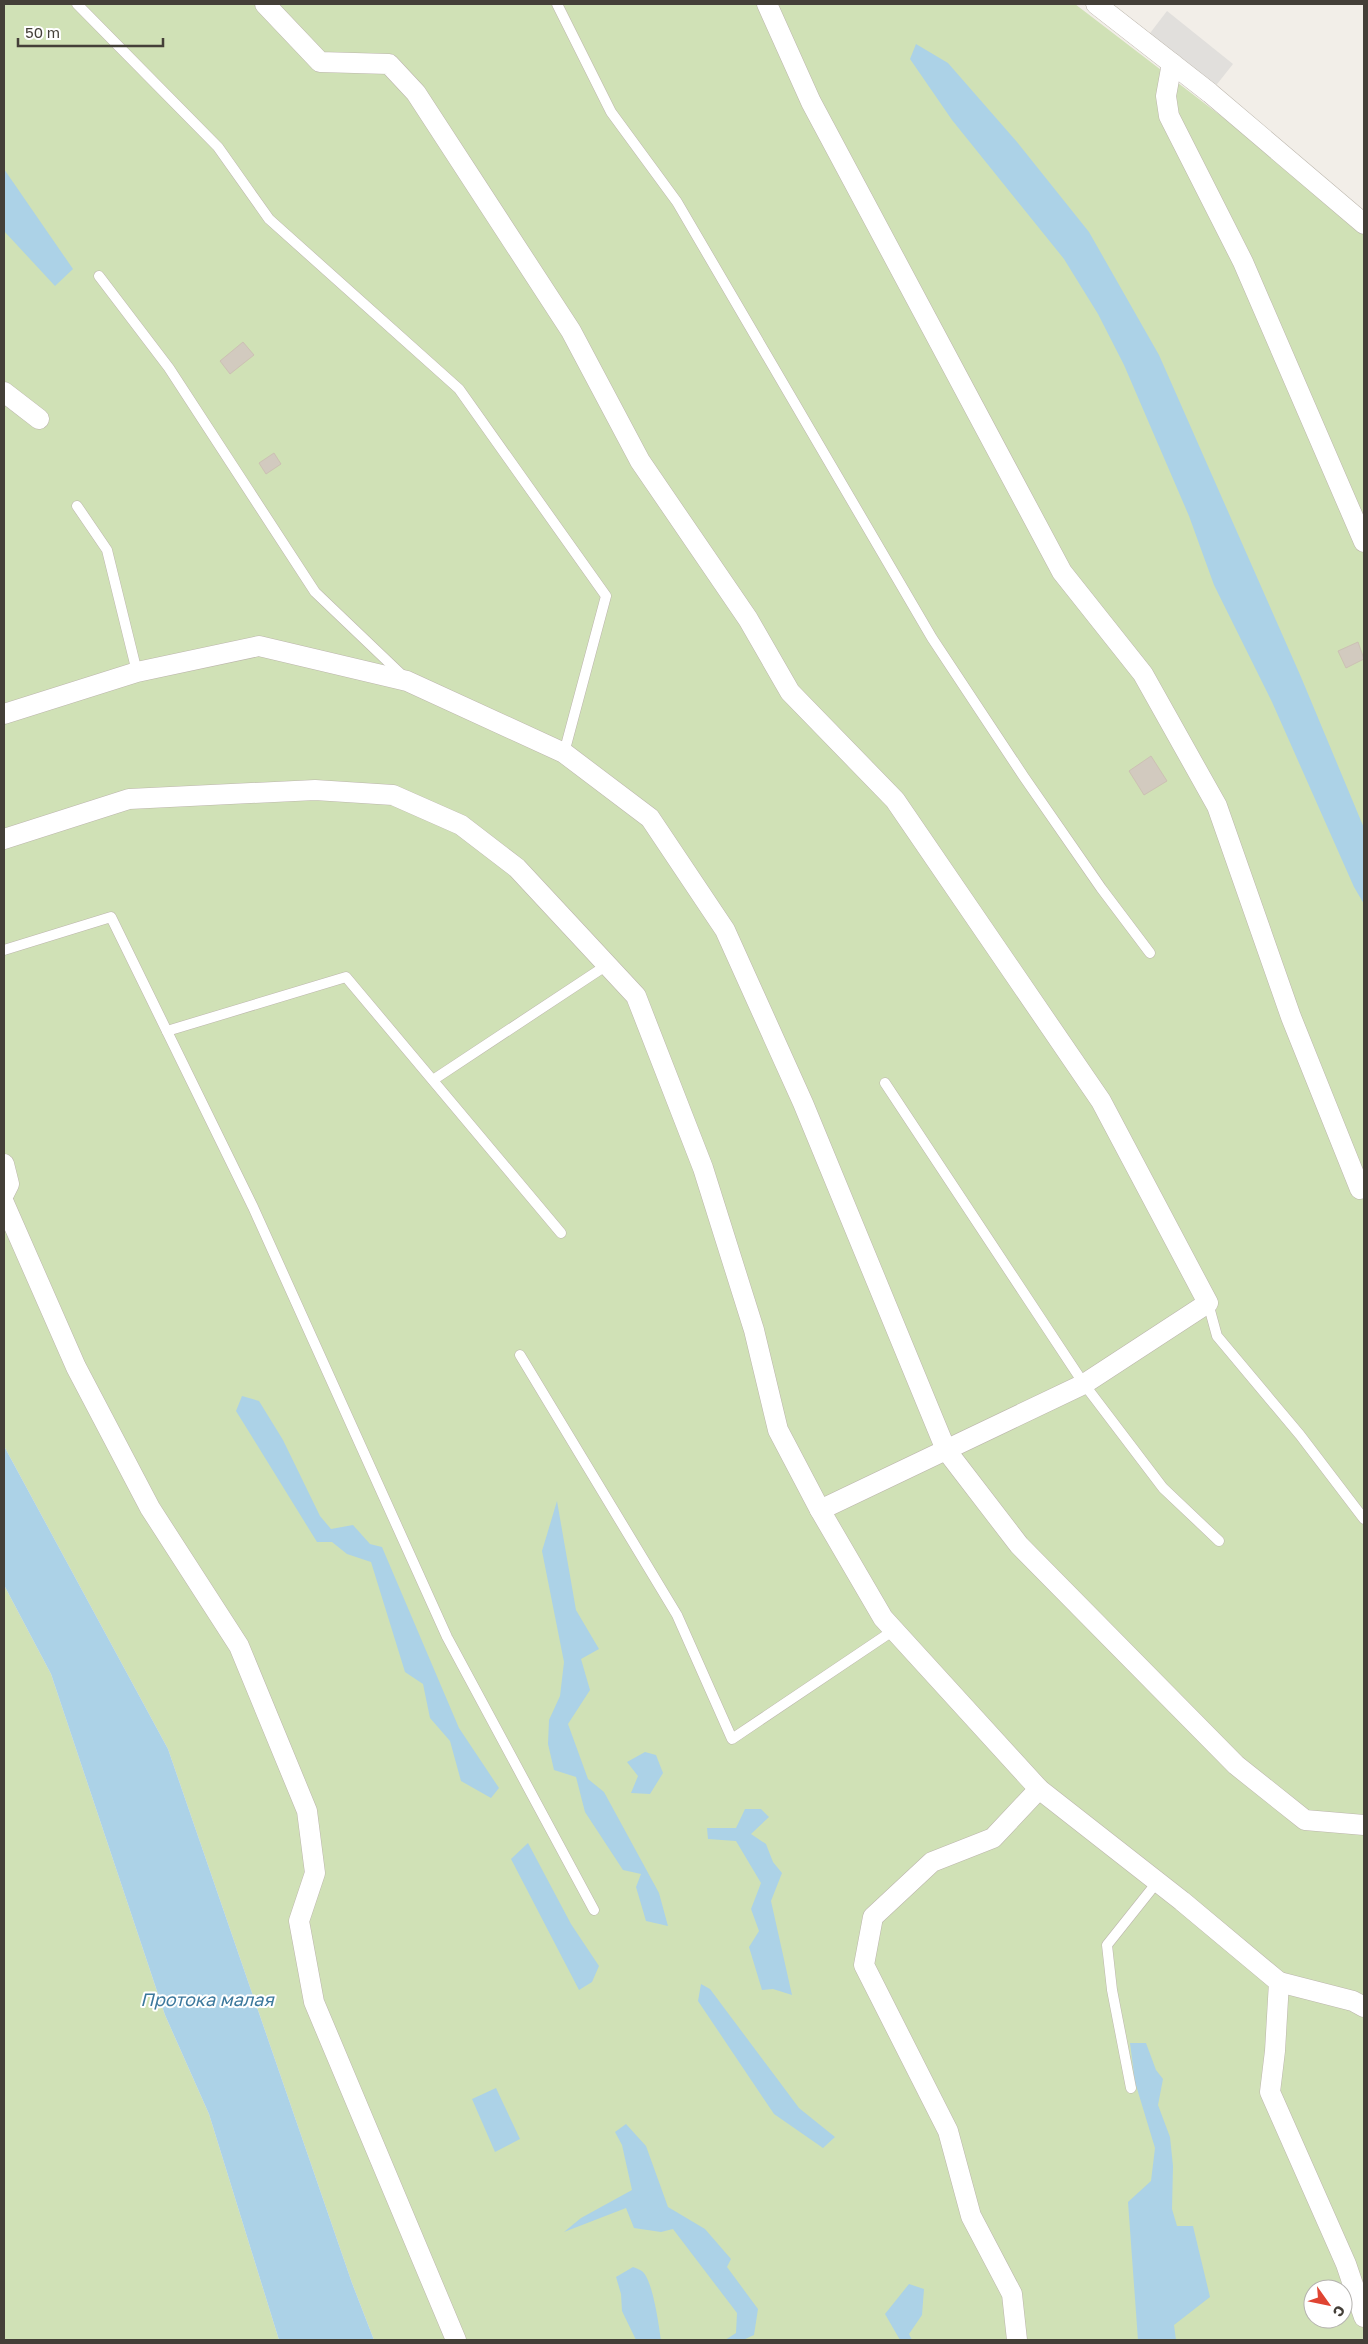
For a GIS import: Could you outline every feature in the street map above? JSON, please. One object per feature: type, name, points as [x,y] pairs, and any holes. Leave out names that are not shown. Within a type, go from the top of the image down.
[{"type":"street","points":[[265,4],[320,62],[389,64],[416,93],[571,331],[640,461],[748,619],[790,692],[895,800],[1101,1101],[1208,1303],[1084,1384],[820,1510]]},
{"type":"street","points":[[767,4],[811,102],[1062,572],[1143,674],[1217,806],[1291,1017],[1360,1189]]},
{"type":"street","points":[[1096,4],[1172,63],[1364,224]]},
{"type":"street","points":[[1172,63],[1166,96],[1169,116],[1243,262],[1364,542]]},
{"type":"street","points":[[4,392],[39,419]]},
{"type":"street","points":[[4,714],[137,672],[259,646],[407,680],[564,753],[650,818],[725,930],[803,1103],[946,1450],[1018,1545],[1236,1764],[1305,1820],[1364,1825]]},
{"type":"street","points":[[4,839],[129,799],[315,790],[392,795],[461,825],[517,868],[636,996],[700,1159],[754,1330],[778,1430],[820,1510],[883,1618],[1039,1789],[1158,1882],[1279,1982],[1353,2001],[1364,2007]]},
{"type":"street","points":[[4,1164],[9,1184],[4,1194]]},
{"type":"street","points":[[4,1203],[76,1367],[150,1508],[239,1646],[307,1811],[315,1873],[300,1921],[314,2002],[456,2340]]},
{"type":"street","points":[[1017,2340],[1012,2294],[971,2216],[948,2131],[864,1964],[873,1917],[932,1862],[993,1838],[1039,1789]]},
{"type":"street","points":[[1279,1982],[1275,2052],[1270,2092],[1346,2264],[1364,2317]]},
{"type":"lane","points":[[77,4],[218,147],[269,219],[459,389],[606,596],[564,753]]},
{"type":"lane","points":[[558,4],[611,112],[677,202],[932,638],[1029,785],[1101,888],[1150,953]]},
{"type":"lane","points":[[99,276],[169,368],[315,592],[407,680]]},
{"type":"lane","points":[[77,506],[107,550],[137,672]]},
{"type":"lane","points":[[4,950],[111,917],[253,1207],[447,1637],[594,1910]]},
{"type":"lane","points":[[433,1080],[607,966]]},
{"type":"lane","points":[[166,1031],[346,977],[562,1233]]},
{"type":"lane","points":[[885,1083],[1084,1384],[1164,1488],[1218,1541]]},
{"type":"lane","points":[[1208,1303],[1217,1336],[1300,1435],[1364,1519]]},
{"type":"lane","points":[[520,1355],[677,1615],[732,1739],[894,1630]]},
{"type":"lane","points":[[1131,2088],[1112,1990],[1107,1945],[1158,1882]]},
{"type":"green space","points":[[4,4],[1075,4],[1225,119],[1364,235],[1364,2340],[374,2340],[352,2283],[168,1749],[4,1446]]},
{"type":"green space","points":[[4,1585],[51,1674],[165,2015],[209,2114],[279,2340],[4,2340]]},
{"type":"shaded area","points":[[1167,11],[1233,64],[1210,93],[1144,41]]},
{"type":"water","points":[[916,44],[948,63],[1017,142],[1089,232],[1159,355],[1301,677],[1364,828],[1364,904],[1354,887],[1272,702],[1214,585],[1189,516],[1124,365],[1098,314],[1064,259],[952,120],[910,59]]},
{"type":"water","points":[[4,169],[73,269],[55,286],[4,231]]},
{"type":"water","points":[[242,1396],[259,1401],[283,1440],[320,1516],[331,1529],[353,1525],[370,1544],[382,1547],[459,1728],[499,1788],[491,1798],[461,1781],[450,1741],[430,1718],[423,1684],[405,1672],[371,1562],[347,1554],[332,1542],[317,1542],[236,1411]]},
{"type":"water","name":"Протока малая","points":[[4,1446],[168,1749],[352,2283],[374,2340],[279,2340],[209,2114],[165,2015],[51,1674],[4,1585]]},
{"type":"water","points":[[557,1501],[576,1610],[599,1649],[581,1659],[590,1690],[568,1724],[588,1779],[604,1792],[659,1893],[668,1926],[646,1921],[636,1887],[641,1874],[623,1870],[585,1812],[576,1777],[554,1770],[548,1744],[549,1720],[560,1696],[564,1662],[542,1551]]},
{"type":"water","points":[[645,1752],[656,1755],[663,1773],[650,1794],[631,1793],[638,1776],[627,1762]]},
{"type":"water","points":[[745,1809],[761,1809],[769,1817],[751,1834],[766,1844],[773,1862],[782,1873],[771,1901],[792,1995],[773,1989],[762,1990],[749,1947],[759,1931],[751,1909],[761,1883],[736,1841],[708,1839],[707,1828],[736,1828]]},
{"type":"water","points":[[528,1843],[571,1924],[599,1966],[592,1982],[579,1990],[511,1859]]},
{"type":"water","points":[[701,1984],[710,1989],[799,2108],[835,2137],[823,2148],[774,2114],[698,2001]]},
{"type":"water","points":[[1130,2043],[1146,2043],[1156,2070],[1163,2079],[1158,2105],[1170,2137],[1173,2166],[1172,2209],[1177,2226],[1193,2226],[1210,2297],[1174,2325],[1176,2340],[1138,2340],[1128,2202],[1151,2181],[1155,2148],[1135,2082]]},
{"type":"water","points":[[496,2088],[520,2139],[495,2152],[472,2099]]},
{"type":"water","points":[[626,2124],[646,2146],[668,2207],[705,2229],[731,2259],[727,2267],[758,2309],[754,2335],[743,2340],[725,2340],[736,2333],[737,2313],[673,2229],[661,2232],[634,2228],[626,2208],[564,2232],[581,2218],[632,2190],[622,2145],[615,2132]]},
{"type":"water","points":[[633,2267],[643,2272],[647,2277],[655,2304],[661,2340],[636,2340],[622,2311],[621,2294],[616,2277]]},
{"type":"water","points":[[909,2284],[924,2289],[922,2315],[909,2334],[912,2340],[900,2340],[885,2314]]},
{"type":"building","points":[[243,342],[254,355],[230,374],[220,361]]},
{"type":"building","points":[[274,453],[281,464],[266,474],[259,463]]},
{"type":"building","points":[[1358,642],[1364,659],[1346,668],[1338,651]]},
{"type":"building","points":[[1151,756],[1167,781],[1144,795],[1129,771]]}]
